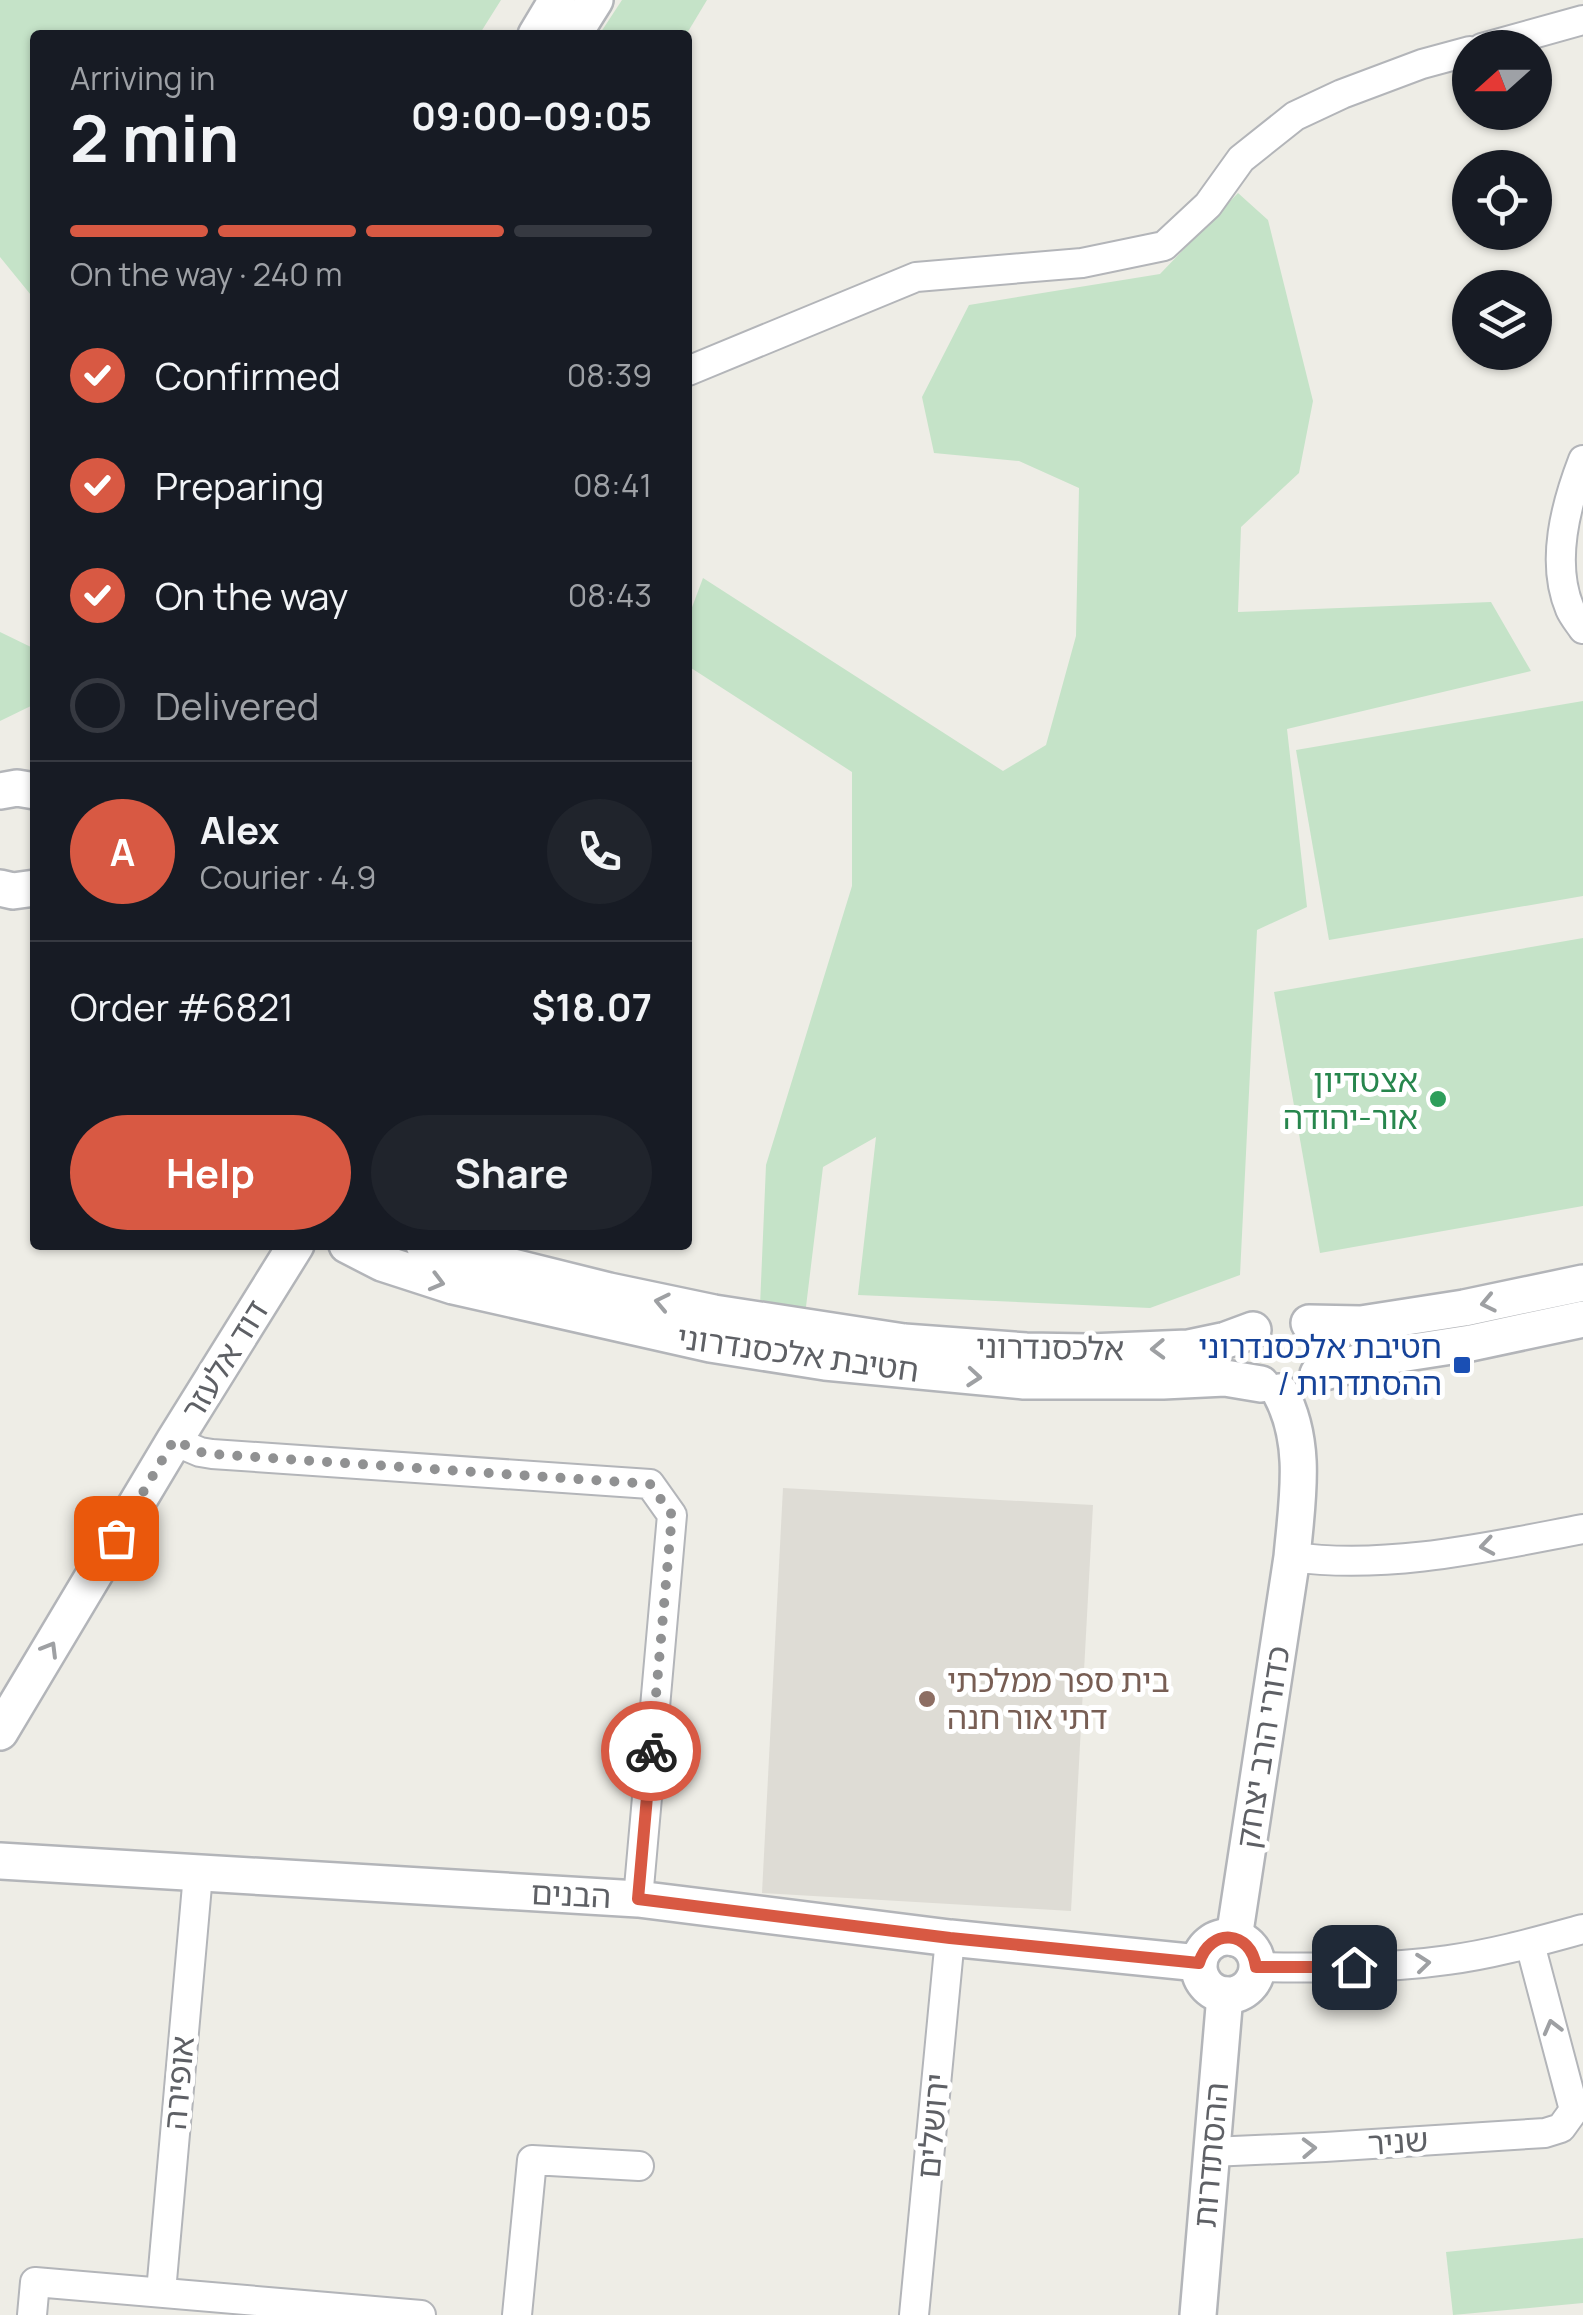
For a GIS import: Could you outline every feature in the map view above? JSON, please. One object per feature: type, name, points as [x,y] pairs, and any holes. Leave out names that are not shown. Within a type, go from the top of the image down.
[{"type":"street","points":[[539,30],[558,0]]},
{"type":"street","points":[[576,30],[595,0]]},
{"type":"street","points":[[1547,30],[1583,20]]},
{"type":"street","points":[[692,369],[916,276],[1082,263],[1164,246],[1208,205],[1241,160],[1294,116],[1342,94],[1452,56]]},
{"type":"street","points":[[1583,460],[1570,494],[1561,555],[1562,582],[1570,611],[1583,629]]},
{"type":"street","name":"דוד אלעזר","points":[[0,1732],[293,1250]]},
{"type":"street","name":"חטיבת אלכסנדרוני","points":[[356,1250],[382,1264],[452,1286],[710,1344],[825,1362],[1024,1382],[1225,1378],[1292,1384],[1374,1358],[1471,1343],[1583,1318]]},
{"type":"street","name":"אלכסנדרוני","points":[[444,1250],[714,1313],[904,1342],[1088,1352],[1188,1348],[1253,1330]]},
{"type":"street","points":[[1310,1323],[1361,1324],[1583,1283]]},
{"type":"street","points":[[1273,1316],[1298,1316],[1310,1323],[1322,1341],[1324,1352],[1292,1384],[1253,1376],[1248,1365],[1246,1353],[1253,1330],[1273,1316]]},
{"type":"street","points":[[1292,1384],[1306,1455],[1292,1557],[1354,1561],[1427,1556],[1583,1529]]},
{"type":"street","points":[[174,1440],[212,1454],[650,1484],[672,1515],[638,1899]]},
{"type":"street","name":"כדורי הרב יצחק","points":[[1234,1938],[1292,1557]]},
{"type":"street","name":"הבנים","points":[[0,1861],[638,1899],[950,1938],[1199,1963]]},
{"type":"street","name":"אופירה","points":[[161,2292],[198,1874]]},
{"type":"street","points":[[1256,1967],[1390,1966],[1450,1960],[1530,1944],[1583,1928]]},
{"type":"street","name":"ירושלים","points":[[914,2315],[950,1938]]},
{"type":"street","points":[[1234,1938],[1248,1945],[1252,1952],[1255,1975],[1247,1988],[1225,1995],[1206,1984],[1199,1963],[1211,1943],[1234,1938]]},
{"type":"street","name":"שניר","points":[[1211,2152],[1545,2133],[1561,2128],[1574,2110],[1530,1944]]},
{"type":"street","name":"ההסתדרות","points":[[1198,2315],[1225,1995]]},
{"type":"street","points":[[517,2315],[532,2160],[639,2166]]},
{"type":"street","points":[[32,2315],[35,2282],[421,2315]]},
{"type":"shaded area","name":"בית ספר ממלכתי דתי אור חנה","points":[[783,1488],[1093,1505],[1071,1911],[762,1893]]},
{"type":"green space","points":[[0,0],[501,0],[482,30],[30,30],[30,294],[0,257]]},
{"type":"green space","points":[[622,0],[707,0],[689,30],[602,30]]},
{"type":"green space","points":[[1238,193],[1268,220],[1313,401],[1299,473],[1241,527],[1238,612],[1491,602],[1531,671],[1287,729],[1307,907],[1257,930],[1240,1275],[1150,1308],[858,1295],[876,1137],[823,1167],[805,1315],[760,1306],[766,1165],[852,886],[852,772],[692,669],[692,607],[703,578],[1003,771],[1046,745],[1076,636],[1079,488],[1019,461],[934,453],[922,397],[969,305],[1160,274]]},
{"type":"green space","points":[[0,632],[30,647],[30,706],[0,721]]},
{"type":"green space","points":[[1583,701],[1583,896],[1329,940],[1296,750]]},
{"type":"green space","name":"אצטדיון אור-יהודה","points":[[1583,938],[1583,1206],[1320,1253],[1274,992]]},
{"type":"green space","points":[[1583,2238],[1583,2303],[1453,2315],[1446,2252]]},
{"type":"way so far","points":[[116,1538],[174,1440],[212,1454],[650,1484],[672,1515],[651,1751]]},
{"type":"place","name":"אצטדיון אור-יהודה","points":[[1438,1099]]},
{"type":"place","name":"חטיבת אלכסנדרוני / ההסתדרות","points":[[1462,1365]]},
{"type":"place","name":"בית ספר ממלכתי דתי אור חנה","points":[[927,1699]]},
{"type":"route","points":[[651,1751],[638,1899],[950,1938],[1199,1963],[1211,1943],[1234,1938],[1248,1945],[1256,1967],[1354,1967]]}]
